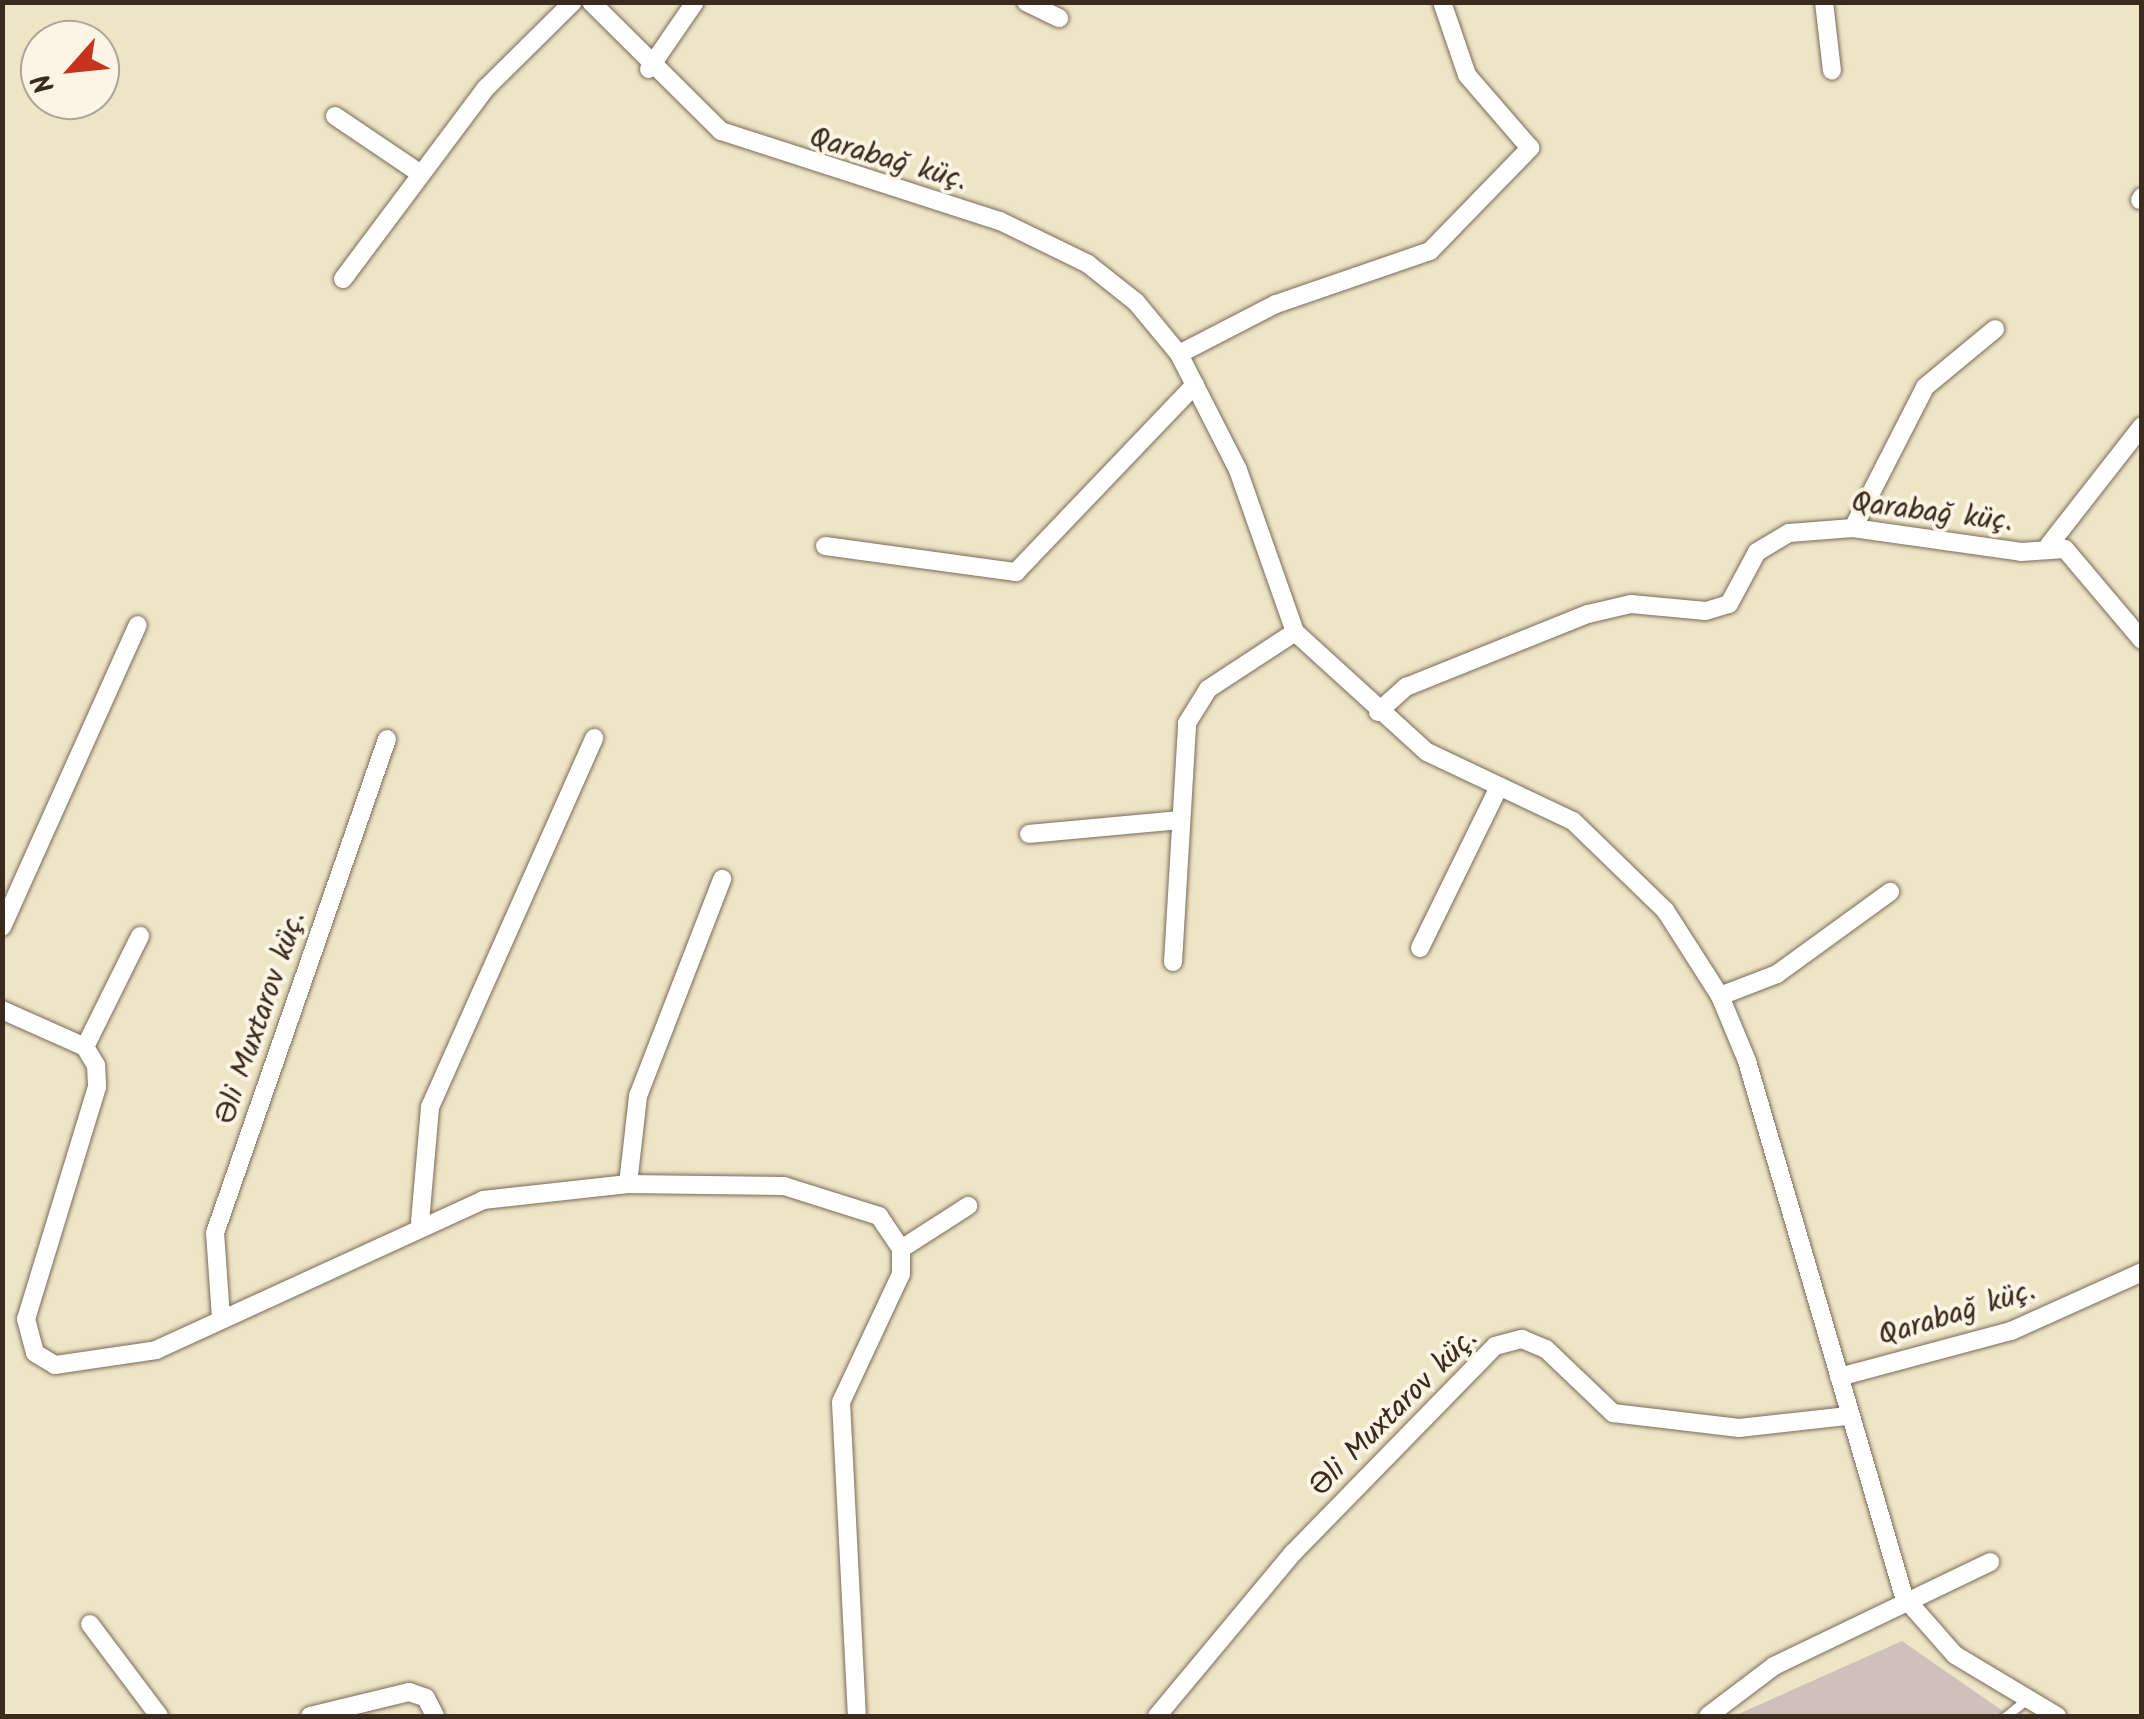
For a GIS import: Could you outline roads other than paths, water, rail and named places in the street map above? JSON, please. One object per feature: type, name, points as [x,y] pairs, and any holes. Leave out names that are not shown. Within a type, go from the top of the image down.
[{"type":"street","points":[[344,280],[418,172],[573,2]]},
{"type":"street","name":"Qarabağ küç.","points":[[591,2],[689,108],[765,152],[1000,221],[1088,264],[1179,354],[1238,470],[1295,632],[1378,712],[1497,791],[1573,822],[1612,852],[1665,910],[1720,996],[1904,1598],[1955,1655],[2057,1716]]},
{"type":"street","points":[[649,69],[695,2]]},
{"type":"street","points":[[1026,2],[1059,18]]},
{"type":"street","points":[[1179,354],[1276,304],[1430,251],[1530,148],[1467,75],[1442,2]]},
{"type":"street","points":[[1824,2],[1832,71]]},
{"type":"street","points":[[334,116],[418,172]]},
{"type":"street","points":[[1853,528],[1925,387],[1995,329]]},
{"type":"street","points":[[825,546],[1016,572],[1195,385]]},
{"type":"street","points":[[2049,545],[2142,426]]},
{"type":"street","name":"Qarabağ küç.","points":[[1378,712],[1406,686],[1588,614],[1631,604],[1706,612],[1730,604],[1770,540],[1853,528],[2021,552],[2049,545],[2077,558],[2142,640]]},
{"type":"street","points":[[2,928],[138,625]]},
{"type":"street","points":[[1173,962],[1187,723],[1208,689],[1295,632]]},
{"type":"street","points":[[420,1222],[430,1107],[594,738]]},
{"type":"street","name":"Əli Muxtarov küç.","points":[[220,1318],[215,1233],[387,739]]},
{"type":"street","points":[[1420,948],[1497,791]]},
{"type":"street","points":[[1029,834],[1179,820]]},
{"type":"street","points":[[628,1184],[638,1096],[722,880]]},
{"type":"street","points":[[1720,996],[1778,974],[1890,892]]},
{"type":"street","points":[[140,936],[85,1048],[97,1087],[26,1319],[35,1352],[55,1365],[102,1362],[156,1350],[420,1222],[483,1200],[628,1184],[784,1186],[853,1202],[878,1216],[901,1248]]},
{"type":"street","points":[[2,1010],[85,1048]]},
{"type":"street","points":[[856,1716],[841,1402],[851,1364],[886,1314],[901,1248],[968,1206]]},
{"type":"street","name":"Qarabağ küç.","points":[[1838,1377],[2011,1331],[2142,1272]]},
{"type":"street","name":"Əli Muxtarov küç.","points":[[1157,1716],[1293,1554],[1495,1346],[1522,1339],[1546,1349],[1612,1413],[1740,1428],[1848,1416]]},
{"type":"street","points":[[1708,1716],[1774,1666],[1904,1598],[1990,1562]]},
{"type":"street","points":[[90,1624],[159,1716]]},
{"type":"street","points":[[310,1716],[409,1692],[426,1698],[436,1716]]},
{"type":"lane","points":[[2006,1716],[2027,1698]]}]
